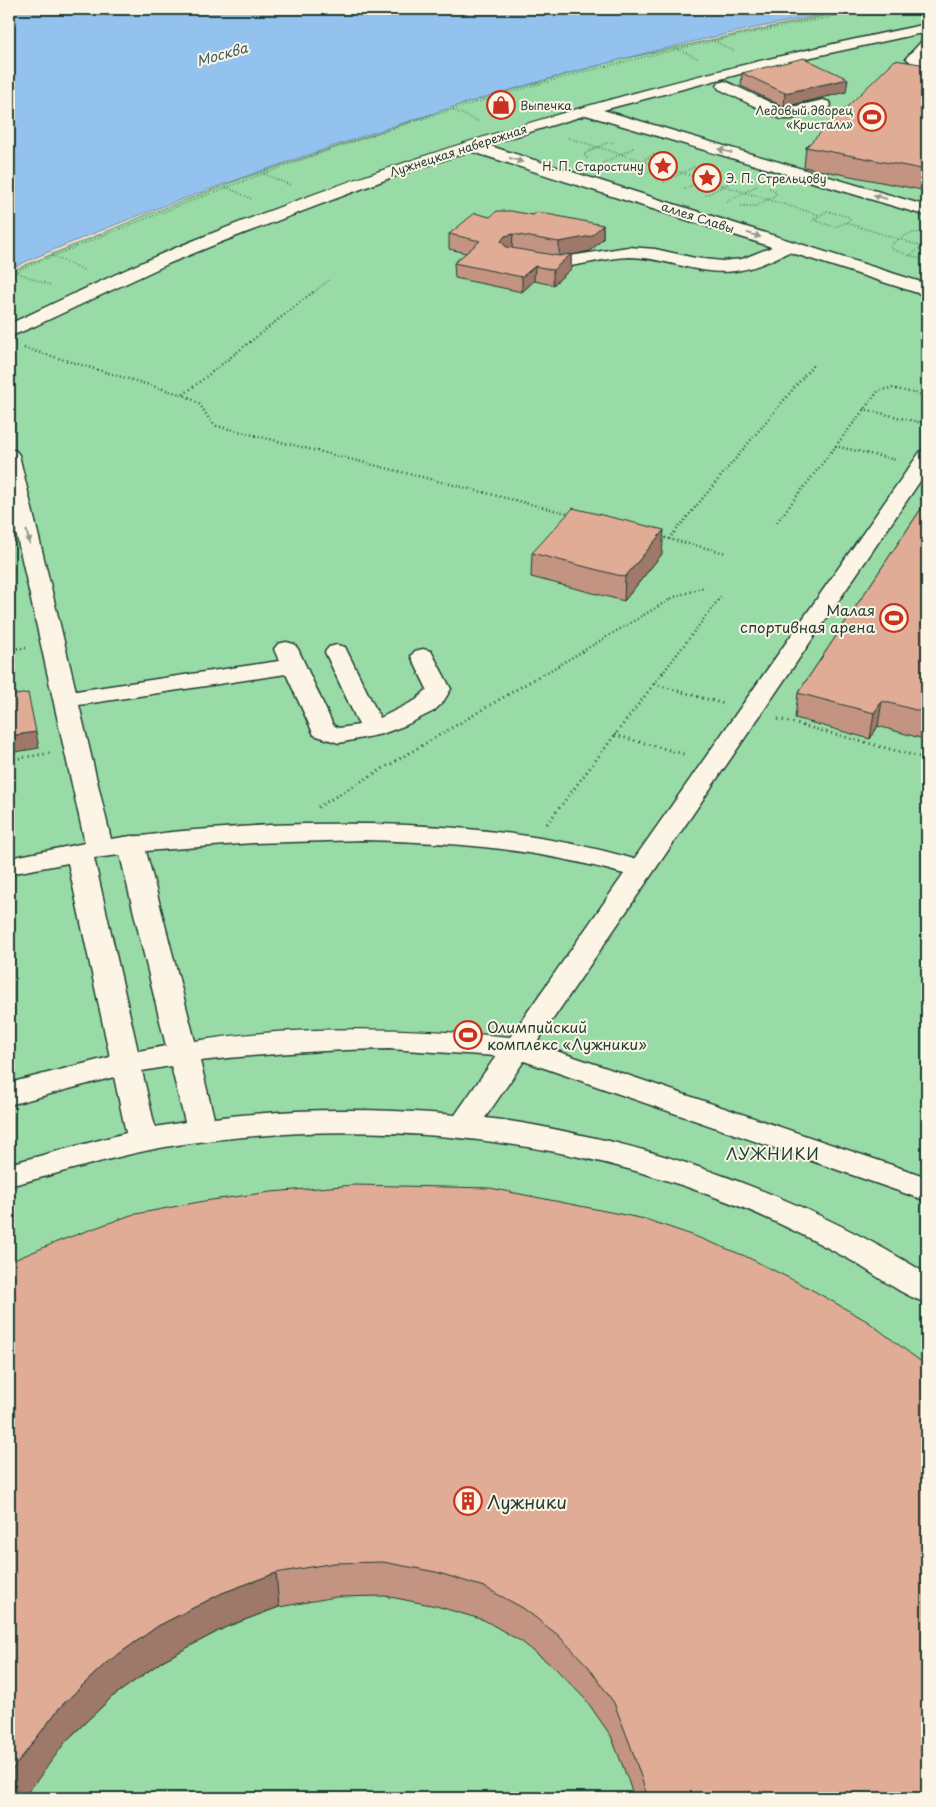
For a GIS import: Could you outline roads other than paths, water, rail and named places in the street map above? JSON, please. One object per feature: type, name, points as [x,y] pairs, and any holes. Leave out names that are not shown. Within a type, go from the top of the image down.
[{"type":"street","name":"Лужнецкая набережная","points":[[9,331],[165,259],[306,203],[469,145],[585,110],[784,59],[927,33]]},
{"type":"street","points":[[927,33],[914,58],[927,69]]},
{"type":"street","points":[[725,86],[802,67],[784,59]]},
{"type":"street","points":[[708,78],[781,114],[791,114],[823,105]]},
{"type":"street","points":[[585,110],[927,211]]},
{"type":"street","name":"аллея Славы","points":[[469,145],[927,290]]},
{"type":"street","points":[[520,258],[559,264],[617,253],[636,252],[714,267],[728,267],[746,264],[788,246]]},
{"type":"street","points":[[9,455],[77,749],[90,851],[126,1063],[143,1141]]},
{"type":"street","points":[[463,1127],[924,461]]},
{"type":"street","points":[[337,652],[373,729]]},
{"type":"street","points":[[66,700],[290,657],[323,730],[334,735],[342,735],[373,729],[406,716],[436,697],[439,689],[423,656]]},
{"type":"street","points":[[9,866],[131,844],[248,834],[356,832],[432,835],[532,844],[578,852],[641,870]]},
{"type":"street","points":[[131,844],[202,1130]]},
{"type":"street","points":[[9,1094],[126,1063],[260,1043],[361,1038],[450,1041],[517,1048],[927,1189]]},
{"type":"street","points":[[9,1175],[143,1141],[202,1130],[270,1123],[338,1121],[409,1122],[463,1127],[546,1139],[611,1153],[724,1187],[814,1226],[858,1248],[927,1290]]},
{"type":"water","name":"Москва","points":[[9,9],[855,9],[789,21],[657,50],[462,104],[211,189],[129,219],[9,269]]},
{"type":"place","name":"Выпечка","points":[[501,105]]},
{"type":"place","name":"Ледовый дворец «Кристалл»","points":[[872,117]]},
{"type":"place","name":"Н. П. Старостину","points":[[663,166]]},
{"type":"place","name":"Э. П. Стрельцову","points":[[707,178]]},
{"type":"place","name":"Малая спортивная арена","points":[[894,618]]},
{"type":"place","name":"Олимпийский комплекс «Лужники»","points":[[468,1035]]},
{"type":"place","name":"Лужники","points":[[468,1501]]},
{"type":"district","name":"ЛУЖНИКИ","points":[[773,1153]]}]
